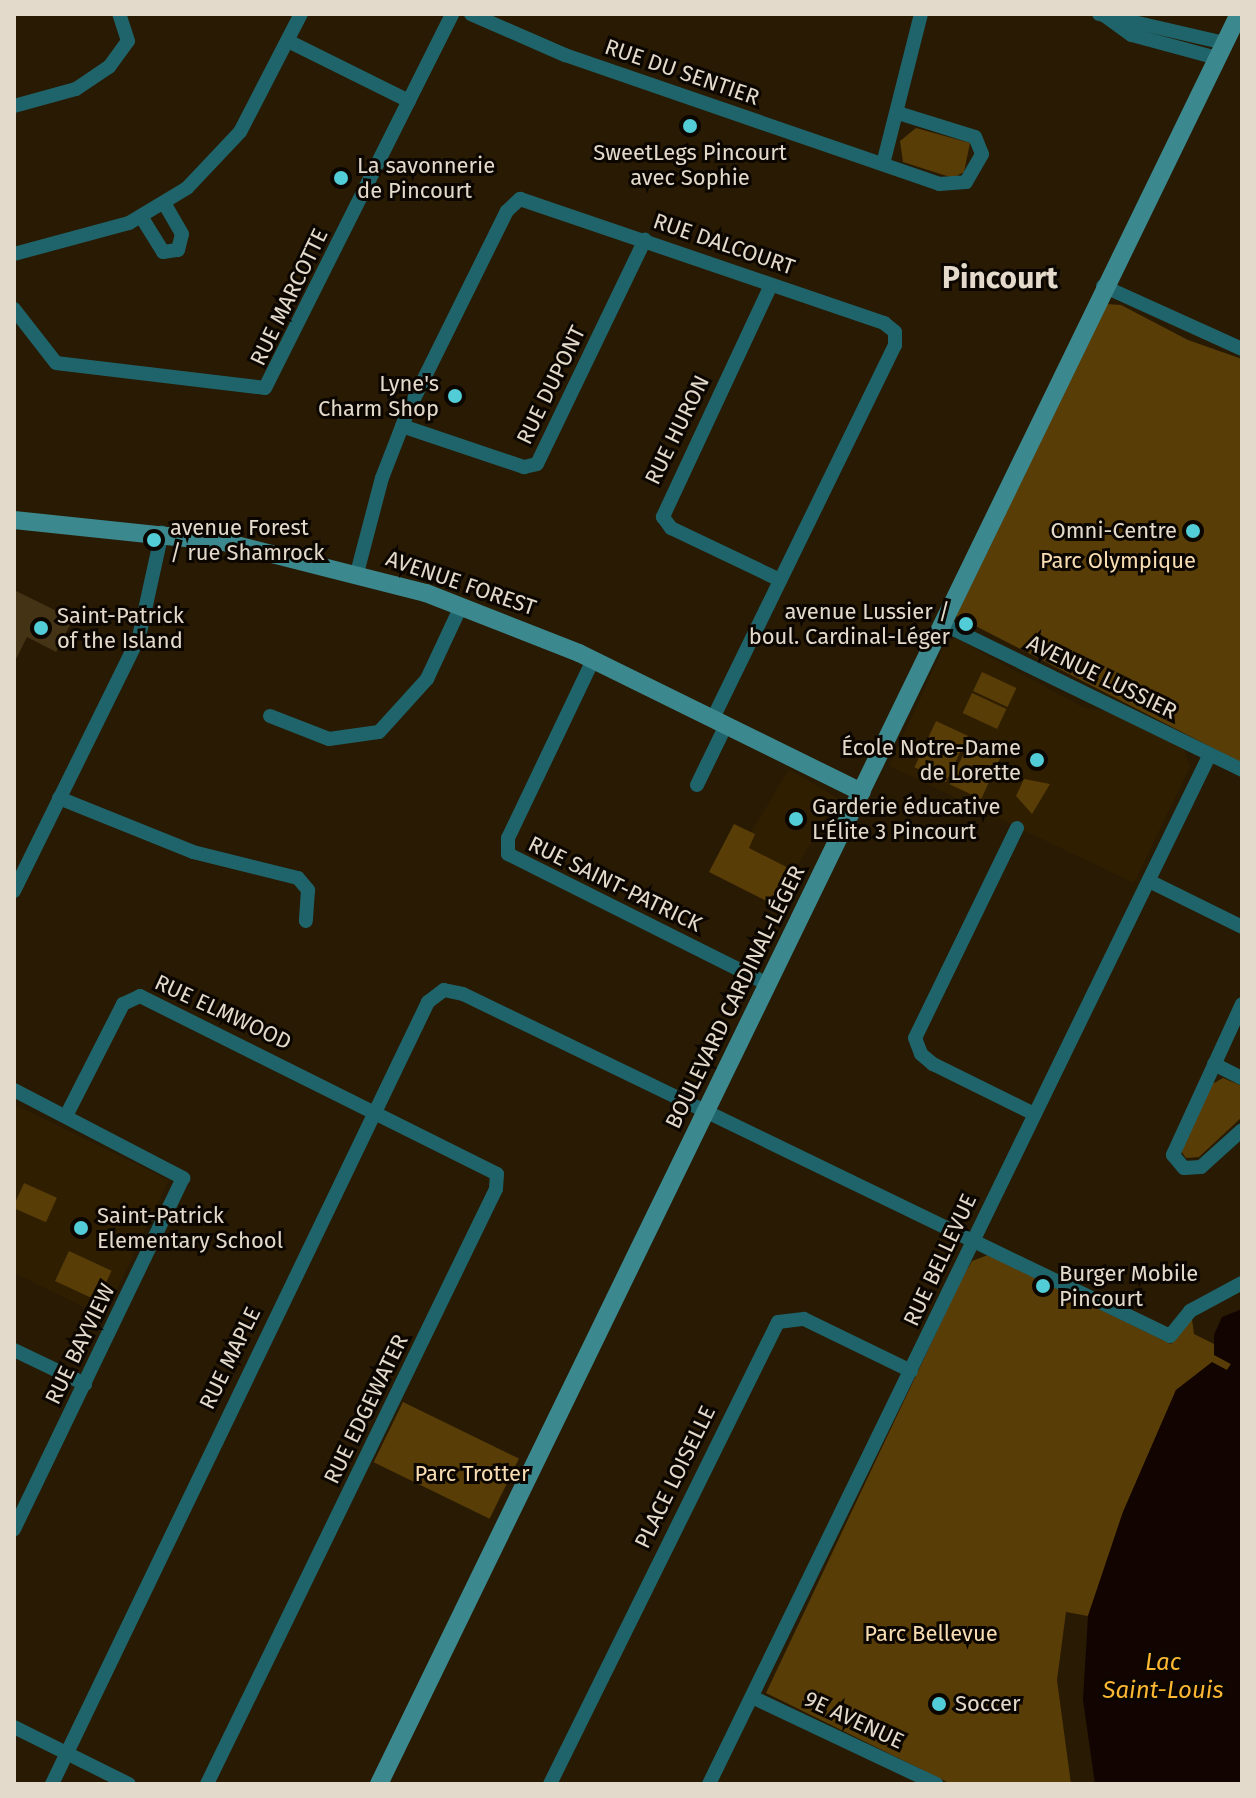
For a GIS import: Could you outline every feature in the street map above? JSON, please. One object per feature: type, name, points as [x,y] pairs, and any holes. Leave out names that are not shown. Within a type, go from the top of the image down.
[{"type":"street","points":[[14,106],[76,89],[109,67],[128,41],[119,14]]},
{"type":"street","points":[[14,254],[142,218],[165,205],[232,144],[301,14]]},
{"type":"street","name":"RUE MARCOTTE","points":[[14,309],[56,363],[265,388],[452,14]]},
{"type":"street","name":"RUE DU SENTIER","points":[[471,14],[565,55],[950,187],[966,182],[978,164],[980,144],[967,132],[898,113]]},
{"type":"street","points":[[883,164],[921,14]]},
{"type":"street","points":[[1101,14],[1132,35],[1221,51]]},
{"type":"street","name":"BOULEVARD CARDINAL-LÉGER","points":[[379,1784],[862,792],[1103,286],[1239,14]]},
{"type":"street","points":[[288,41],[409,101]]},
{"type":"street","name":"RUE DALCOURT","points":[[357,573],[402,426],[514,202],[537,201],[884,323],[896,338],[780,580],[697,785]]},
{"type":"street","points":[[142,218],[163,252],[178,250],[182,234],[165,205]]},
{"type":"street","name":"RUE DUPONT","points":[[402,426],[524,467],[537,464],[645,240]]},
{"type":"street","name":"RUE HURON","points":[[771,285],[663,517],[671,528],[780,580]]},
{"type":"street","points":[[1103,286],[1242,349]]},
{"type":"street","name":"AVENUE FOREST","points":[[14,520],[162,532],[357,573],[461,606],[593,660],[862,792]]},
{"type":"street","points":[[14,891],[139,637],[162,532]]},
{"type":"street","points":[[270,716],[329,739],[379,732],[421,688],[461,606]]},
{"type":"street","name":"AVENUE LUSSIER","points":[[943,624],[1242,770]]},
{"type":"street","name":"RUE SAINT-PATRICK","points":[[593,660],[508,838],[508,854],[768,984]]},
{"type":"street","name":"RUE BELLEVUE","points":[[709,1784],[1210,754]]},
{"type":"street","points":[[59,798],[193,852],[298,878],[308,890],[306,921]]},
{"type":"street","points":[[1017,828],[915,1038],[926,1059],[1034,1114]]},
{"type":"street","points":[[1149,881],[1242,927]]},
{"type":"street","name":"RUE MAPLE","points":[[52,1784],[428,1002],[444,990],[463,994],[706,1112]]},
{"type":"street","name":"RUE ELMWOOD","points":[[66,1116],[123,1004],[140,996],[376,1111]]},
{"type":"street","points":[[1242,1004],[1173,1155],[1184,1168],[1201,1167],[1242,1130]]},
{"type":"street","points":[[1214,1064],[1242,1078]]},
{"type":"street","name":"RUE BAYVIEW","points":[[14,1090],[183,1178],[14,1529]]},
{"type":"street","name":"RUE EDGEWATER","points":[[207,1784],[496,1189],[492,1168],[376,1111]]},
{"type":"street","points":[[706,1112],[1170,1336],[1190,1311],[1242,1283]]},
{"type":"street","name":"PLACE LOISELLE","points":[[550,1784],[778,1322],[804,1319],[911,1371]]},
{"type":"street","points":[[14,1350],[85,1384]]},
{"type":"street","name":"9E AVENUE","points":[[752,1697],[936,1784]]},
{"type":"street","points":[[14,1727],[129,1784]]},
{"type":"shaded area","name":"École Notre-Dame de Lorette","points":[[955,638],[1083,707],[1114,713],[1183,747],[1190,767],[1134,883],[889,766],[945,644]]},
{"type":"shaded area","name":"Garderie éducative L'Élite 3 Pincourt","points":[[789,769],[838,798],[792,875],[743,845]]},
{"type":"shaded area","name":"Saint-Patrick Elementary School","points":[[14,1104],[169,1180],[104,1317],[14,1273]]},
{"type":"green space","points":[[916,128],[970,143],[964,172],[953,178],[903,162],[900,141]]},
{"type":"green space","name":"Parc Olympique","points":[[1106,304],[1121,305],[1188,340],[1242,359],[1242,763],[956,616]]},
{"type":"green space","points":[[982,672],[1016,688],[1008,707],[973,691]]},
{"type":"green space","points":[[972,693],[1006,709],[997,729],[963,713]]},
{"type":"green space","points":[[936,721],[968,736],[946,782],[914,767]]},
{"type":"green space","points":[[971,738],[1003,753],[981,799],[949,784]]},
{"type":"green space","points":[[1024,779],[1050,784],[1032,814],[1016,796]]},
{"type":"green space","points":[[734,824],[755,834],[749,848],[802,875],[784,910],[709,872]]},
{"type":"green space","points":[[1223,1078],[1242,1086],[1242,1117],[1199,1157],[1186,1158],[1181,1151],[1212,1084]]},
{"type":"green space","points":[[24,1183],[57,1198],[46,1222],[14,1208]]},
{"type":"green space","points":[[69,1251],[112,1271],[98,1301],[55,1281]]},
{"type":"green space","name":"Parc Bellevue","points":[[988,1255],[1171,1344],[1192,1319],[1194,1334],[1218,1346],[1215,1355],[1231,1364],[1227,1370],[1210,1365],[1176,1390],[1123,1512],[1088,1616],[1066,1612],[1057,1680],[1071,1784],[951,1784],[766,1693],[962,1278],[972,1261]]},
{"type":"green space","name":"Parc Trotter","points":[[403,1402],[519,1459],[490,1519],[374,1462]]},
{"type":"water","name":"Lac Saint-Louis","points":[[1242,1309],[1242,1784],[1095,1784],[1083,1700],[1088,1616],[1123,1512],[1176,1390],[1212,1362],[1227,1370],[1231,1364],[1214,1355],[1214,1335],[1222,1317]]},
{"type":"building","name":"Saint-Patrick of the Island","points":[[14,590],[73,619],[56,652],[27,637],[14,663]]},
{"type":"place","name":"SweetLegs Pincourt avec Sophie","points":[[690,126]]},
{"type":"place","name":"La savonnerie de Pincourt","points":[[341,178]]},
{"type":"place","name":"Lyne's Charm Shop","points":[[455,396]]},
{"type":"place","name":"Omni-Centre","points":[[1193,531]]},
{"type":"place","name":"avenue Forest / rue Shamrock","points":[[154,540]]},
{"type":"place","name":"avenue Lussier / boul. Cardinal-Léger","points":[[966,624]]},
{"type":"place","name":"Saint-Patrick of the Island","points":[[41,628]]},
{"type":"place","name":"École Notre-Dame de Lorette","points":[[1037,760]]},
{"type":"place","name":"Garderie éducative L'Élite 3 Pincourt","points":[[796,819]]},
{"type":"place","name":"Saint-Patrick Elementary School","points":[[81,1228]]},
{"type":"place","name":"Burger Mobile Pincourt","points":[[1043,1286]]},
{"type":"place","name":"Soccer","points":[[939,1704]]},
{"type":"district","name":"Pincourt","points":[[1000,278]]}]
